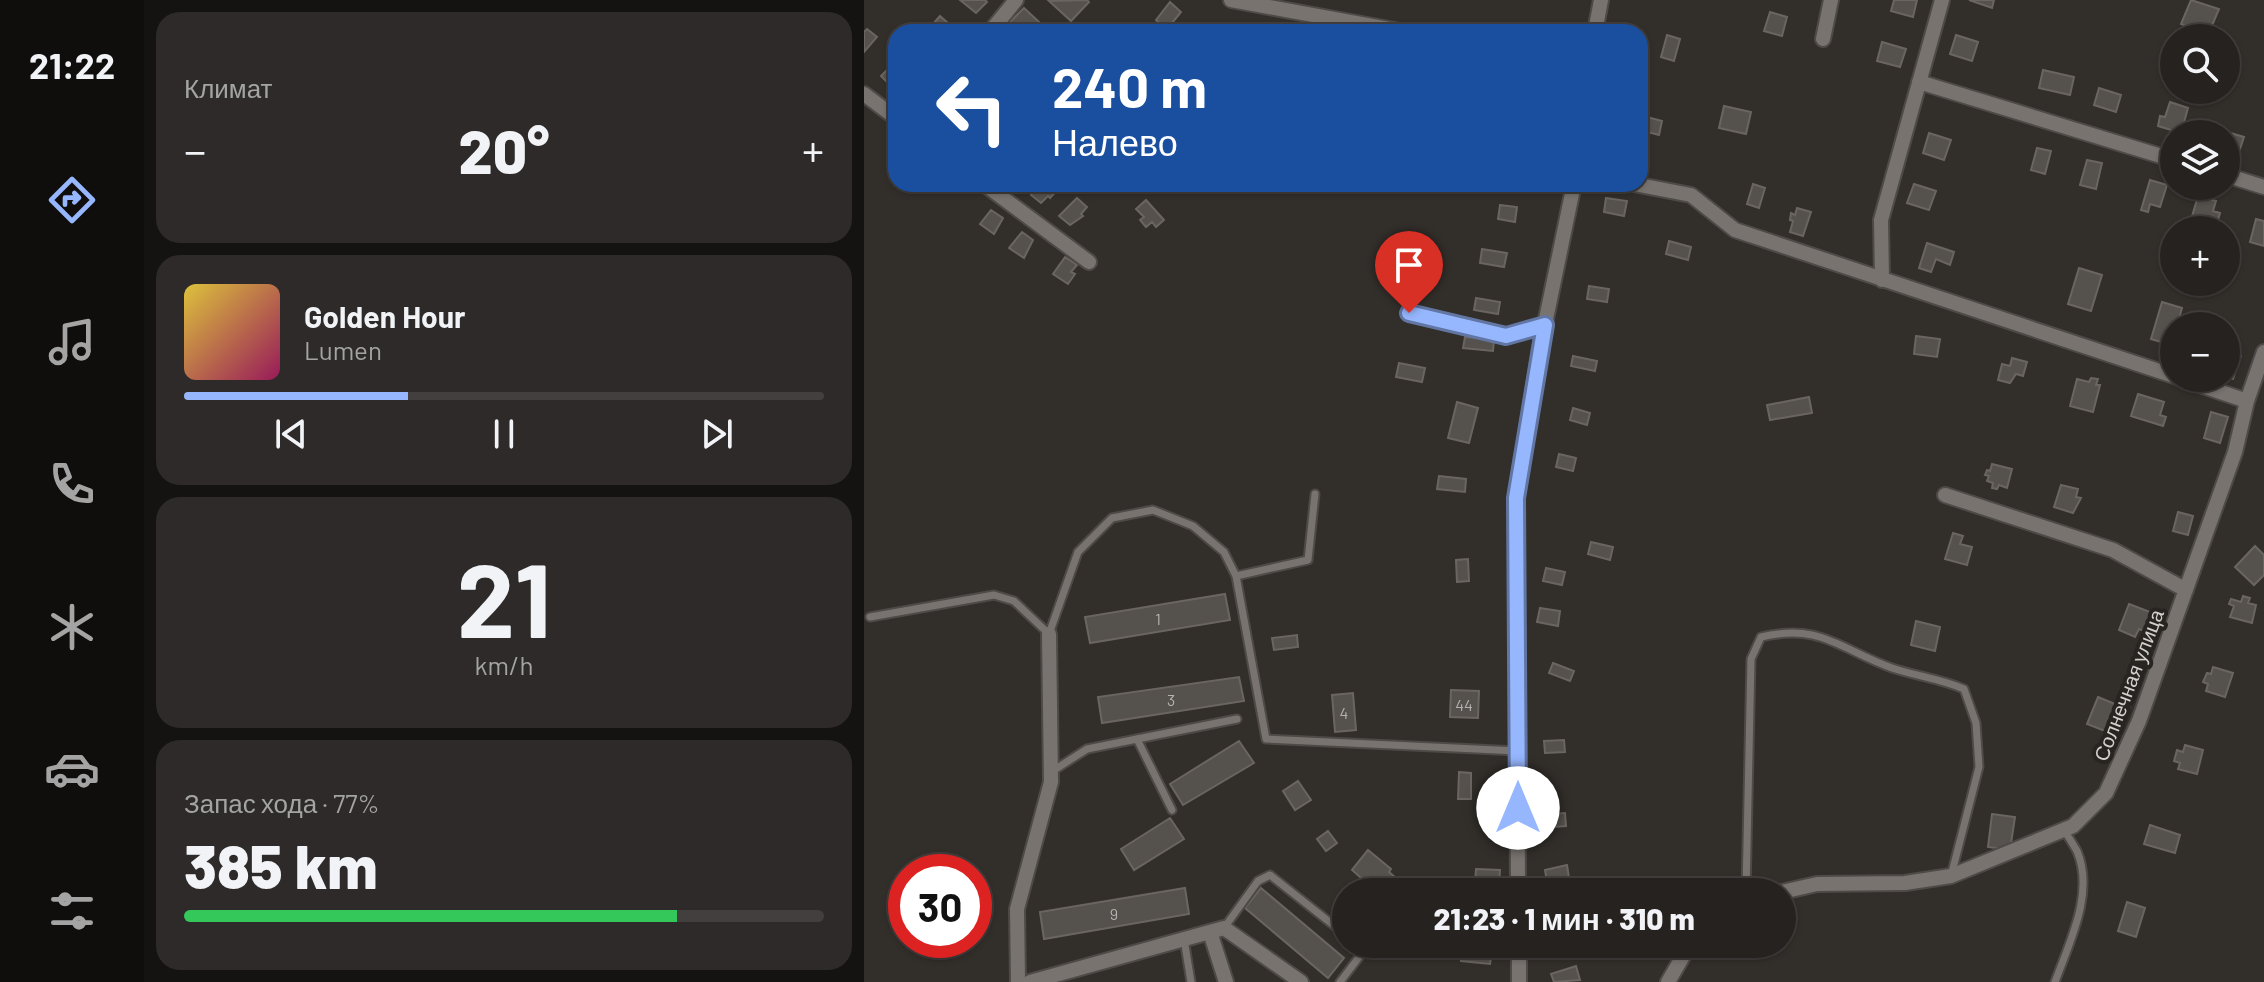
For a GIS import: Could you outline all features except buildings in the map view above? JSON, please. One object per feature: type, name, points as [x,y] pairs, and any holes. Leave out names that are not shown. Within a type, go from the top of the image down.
[{"type":"street","points":[[996,24],[1016,0]]},
{"type":"street","points":[[1231,0],[1362,24]]},
{"type":"street","points":[[1596,24],[1601,0]]},
{"type":"street","points":[[1823,39],[1831,0]]},
{"type":"street","points":[[1882,280],[1881,220],[1942,0]]},
{"type":"street","points":[[1919,82],[2160,156]]},
{"type":"street","points":[[864,94],[888,112]]},
{"type":"street","points":[[2240,179],[2264,187]]},
{"type":"street","points":[[1648,187],[1691,195],[1735,230],[2160,372]]},
{"type":"street","points":[[995,192],[1089,262]]},
{"type":"street","points":[[1518,878],[1516,498],[1545,325],[1572,192]]},
{"type":"street","name":"Солнечная улица","points":[[1796,889],[1817,884],[1905,883],[1951,876],[2073,826],[2106,793],[2139,721],[2186,590],[2235,452],[2247,401],[2264,352]]},
{"type":"street","points":[[2220,392],[2247,401]]},
{"type":"street","points":[[1945,495],[2113,550],[2186,590]]},
{"type":"street","points":[[1018,982],[1017,909],[1051,782],[1049,634]]},
{"type":"street","points":[[1217,930],[1226,982]]},
{"type":"street","points":[[1030,982],[1217,930],[1301,982]]},
{"type":"street","points":[[1519,958],[1519,982]]},
{"type":"street","points":[[1668,982],[1682,958]]},
{"type":"lane","points":[[1291,11],[1303,0]]},
{"type":"lane","points":[[1423,257],[1409,313],[1506,336],[1545,325]]},
{"type":"lane","points":[[1236,576],[1308,560],[1315,494]]},
{"type":"lane","points":[[870,617],[994,595],[1014,601],[1049,634],[1078,552],[1112,518],[1153,510],[1193,526],[1224,552],[1236,576],[1266,739],[1518,751]]},
{"type":"lane","points":[[1746,878],[1751,659],[1761,637],[1785,631],[1813,633],[1893,668],[1964,689],[1976,723],[1979,767],[1951,876]]},
{"type":"lane","points":[[1051,772],[1087,749],[1237,719]]},
{"type":"lane","points":[[1137,739],[1172,810]]},
{"type":"lane","points":[[2055,982],[2080,911],[2082,875],[2077,852],[2063,829]]},
{"type":"lane","points":[[1217,930],[1258,881],[1270,875],[1332,924]]},
{"type":"lane","points":[[1184,939],[1191,982]]},
{"type":"lane","points":[[1340,982],[1359,958]]},
{"type":"route","points":[[1409,313],[1506,336],[1545,325],[1516,498],[1518,808]]}]
